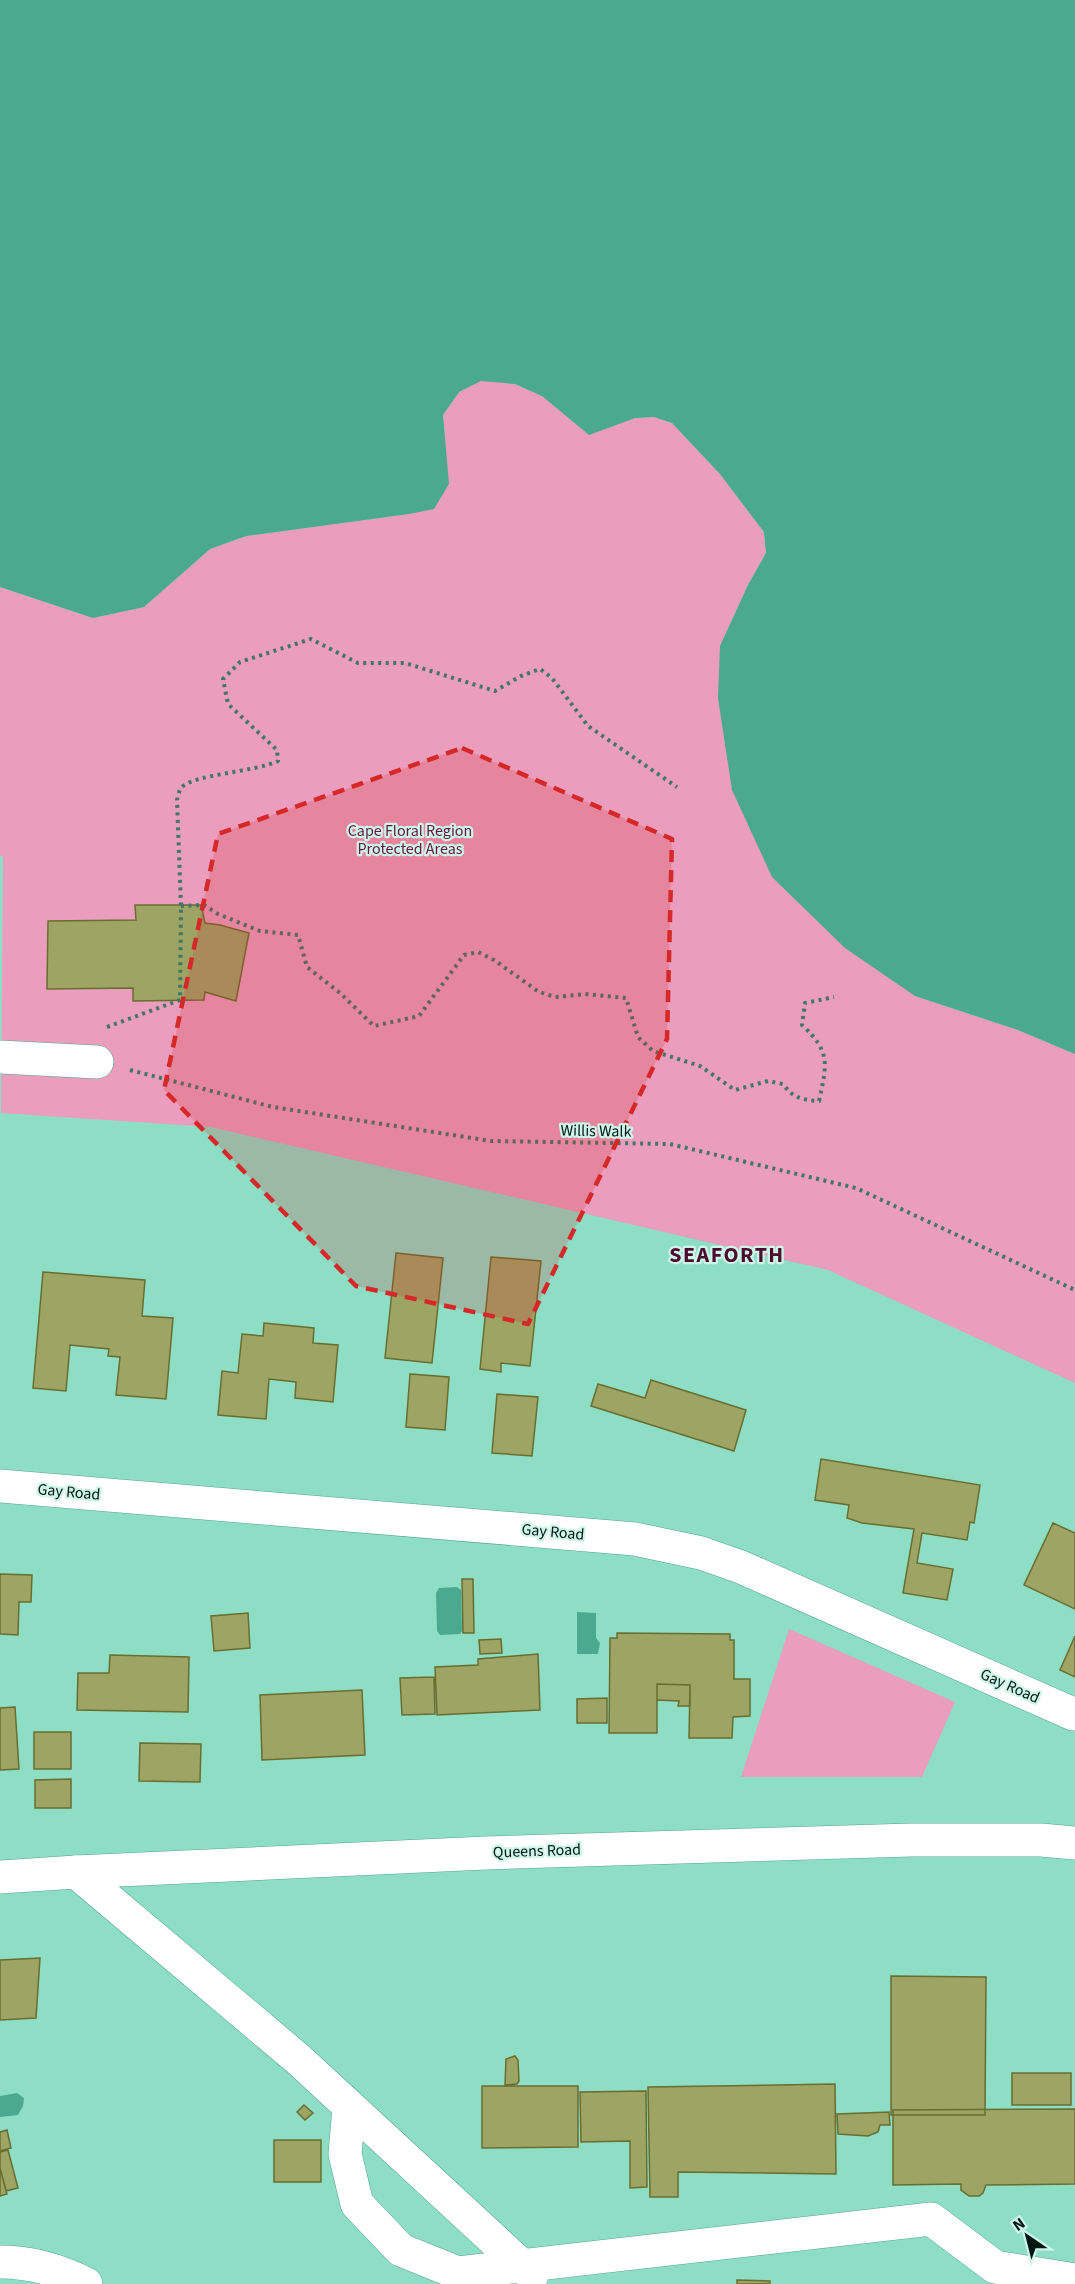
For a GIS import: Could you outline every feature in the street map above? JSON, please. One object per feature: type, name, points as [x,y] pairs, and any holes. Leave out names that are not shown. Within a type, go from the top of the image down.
[{"type":"street","points":[[0,1057],[97,1062]]},
{"type":"street","name":"Gay Road","points":[[0,1486],[635,1539],[701,1553],[741,1567],[1073,1714]]},
{"type":"street","name":"Queens Road","points":[[0,1877],[486,1853],[899,1841],[1041,1840],[1075,1843]]},
{"type":"street","points":[[76,1872],[298,2059],[531,2274]]},
{"type":"street","points":[[349,2108],[345,2154],[357,2204],[401,2250],[458,2273],[531,2274],[931,2219],[995,2267],[1075,2280]]},
{"type":"street","points":[[0,2262],[23,2262],[66,2274],[86,2284]]},
{"type":"path","points":[[97,1062],[107,1027],[180,1000],[181,906],[177,800],[181,788],[192,780],[266,767],[278,760],[277,750],[228,704],[223,679],[240,662],[310,639],[358,663],[405,663],[495,691],[521,676],[540,669],[552,678],[588,726],[677,787]]},
{"type":"path","points":[[181,906],[204,905],[218,914],[260,931],[298,934],[307,967],[374,1026],[419,1016],[464,955],[478,952],[494,960],[539,992],[555,998],[585,994],[626,998],[638,1037],[653,1051],[700,1066],[735,1090],[768,1081],[783,1084],[792,1095],[806,1100],[819,1101],[827,1067],[819,1041],[802,1025],[805,1003],[834,997]]},
{"type":"path","name":"Willis Walk","points":[[97,1062],[273,1107],[490,1142],[670,1144],[856,1188],[1075,1290]]},
{"type":"highlighted area","points":[[462,748],[672,839],[667,1039],[528,1324],[356,1286],[164,1090],[218,834]]},
{"type":"green space","name":"Cape Floral Region Protected Areas","points":[[481,380],[515,384],[542,396],[589,434],[635,418],[654,417],[672,423],[720,474],[764,532],[766,553],[748,585],[720,646],[915,996],[1018,1030],[1075,1054],[1075,1383],[828,1270],[211,1127],[1,1113],[3,857],[0,856],[0,587],[93,618],[144,607],[210,549],[246,536],[409,514],[445,436],[443,415],[459,392]]},
{"type":"green space","points":[[789,1629],[955,1702],[922,1777],[741,1777]]},
{"type":"shaded area","points":[[0,0],[1075,0],[1075,1054],[1018,1030],[915,996],[845,948],[772,877],[732,790],[718,698],[720,646],[748,585],[766,553],[764,532],[720,474],[672,423],[654,417],[635,418],[589,435],[542,396],[515,384],[481,381],[459,392],[443,415],[449,484],[434,509],[246,536],[210,549],[144,607],[93,618],[0,587]]},
{"type":"shaded area","points":[[457,1587],[461,1590],[462,1631],[460,1634],[440,1635],[437,1631],[436,1593],[439,1588]]},
{"type":"shaded area","points":[[577,1612],[596,1613],[596,1638],[600,1643],[598,1654],[577,1654]]},
{"type":"shaded area","points":[[17,2093],[24,2098],[18,2115],[0,2117],[0,2096]]},
{"type":"building","points":[[135,905],[201,905],[205,923],[249,933],[236,1001],[205,992],[204,1000],[133,1001],[133,988],[47,989],[48,921],[136,920]]},
{"type":"building","points":[[396,1253],[443,1258],[432,1363],[385,1358]]},
{"type":"building","points":[[491,1257],[541,1261],[530,1366],[501,1363],[501,1372],[480,1369]]},
{"type":"building","points":[[43,1272],[145,1280],[142,1316],[173,1318],[166,1399],[116,1395],[120,1357],[108,1356],[109,1349],[70,1345],[66,1391],[33,1388]]},
{"type":"building","points":[[264,1323],[314,1328],[313,1343],[338,1345],[333,1402],[295,1398],[296,1382],[269,1379],[266,1419],[218,1415],[222,1371],[238,1373],[242,1334],[263,1336]]},
{"type":"building","points":[[410,1374],[449,1377],[445,1430],[406,1427]]},
{"type":"building","points":[[651,1380],[746,1410],[734,1451],[591,1406],[598,1384],[645,1398]]},
{"type":"building","points":[[497,1394],[538,1397],[532,1456],[492,1453]]},
{"type":"building","points":[[821,1459],[980,1485],[974,1523],[970,1522],[967,1540],[922,1533],[917,1563],[953,1569],[947,1600],[903,1593],[914,1529],[862,1523],[847,1518],[849,1505],[815,1500]]},
{"type":"building","points":[[1053,1523],[1075,1533],[1075,1609],[1024,1585]]},
{"type":"building","points":[[0,1574],[32,1575],[31,1602],[19,1602],[18,1635],[0,1634]]},
{"type":"building","points":[[462,1579],[473,1579],[474,1633],[463,1633]]},
{"type":"building","points":[[248,1613],[250,1648],[214,1651],[211,1616]]},
{"type":"building","points":[[617,1633],[730,1634],[730,1640],[734,1640],[734,1679],[750,1679],[750,1716],[733,1717],[732,1738],[689,1738],[690,1685],[657,1684],[657,1733],[609,1733],[610,1638],[617,1638]]},
{"type":"building","points":[[1075,1636],[1075,1677],[1060,1670]]},
{"type":"building","points":[[501,1639],[502,1653],[480,1654],[479,1640]]},
{"type":"building","points":[[538,1654],[540,1710],[437,1715],[435,1667],[478,1665],[478,1659]]},
{"type":"building","points":[[110,1655],[189,1657],[188,1712],[77,1710],[78,1673],[109,1673]]},
{"type":"building","points":[[434,1677],[435,1714],[402,1715],[400,1678]]},
{"type":"building","points":[[657,1684],[690,1685],[690,1706],[678,1706],[679,1701],[657,1700]]},
{"type":"building","points":[[362,1690],[365,1755],[262,1760],[260,1695]]},
{"type":"building","points":[[607,1698],[607,1723],[577,1723],[577,1699]]},
{"type":"building","points":[[15,1707],[19,1769],[0,1770],[0,1708]]},
{"type":"building","points":[[34,1732],[71,1732],[71,1769],[34,1769]]},
{"type":"building","points":[[140,1743],[201,1744],[200,1782],[139,1781]]},
{"type":"building","points":[[71,1779],[71,1808],[35,1808],[35,1780]]},
{"type":"building","points":[[40,1958],[36,2018],[0,2020],[0,1960]]},
{"type":"building","points":[[891,1976],[986,1977],[985,2115],[891,2115]]},
{"type":"building","points":[[515,2056],[518,2060],[519,2081],[517,2084],[505,2085],[506,2059]]},
{"type":"building","points":[[1012,2073],[1071,2073],[1071,2105],[1012,2105]]},
{"type":"building","points":[[835,2084],[836,2174],[678,2172],[678,2197],[650,2197],[648,2087]]},
{"type":"building","points":[[482,2086],[578,2086],[578,2147],[482,2148]]},
{"type":"building","points":[[646,2091],[647,2187],[630,2188],[630,2141],[581,2142],[580,2092]]},
{"type":"building","points":[[304,2105],[313,2113],[305,2120],[297,2112]]},
{"type":"building","points":[[1075,2109],[1075,2184],[986,2185],[979,2196],[969,2196],[961,2190],[961,2184],[893,2185],[893,2110]]},
{"type":"building","points":[[889,2112],[890,2125],[880,2125],[878,2132],[868,2136],[838,2134],[837,2114]]},
{"type":"building","points":[[7,2130],[11,2148],[0,2151],[0,2132]]},
{"type":"building","points":[[274,2140],[321,2140],[321,2182],[274,2182]]},
{"type":"building","points":[[8,2150],[18,2188],[6,2191],[0,2168],[0,2152]]},
{"type":"building","points":[[0,2168],[7,2194],[0,2196]]},
{"type":"building","points":[[737,2280],[770,2281],[770,2284],[737,2284]]},
{"type":"district","name":"SEAFORTH","points":[[727,1255]]}]
